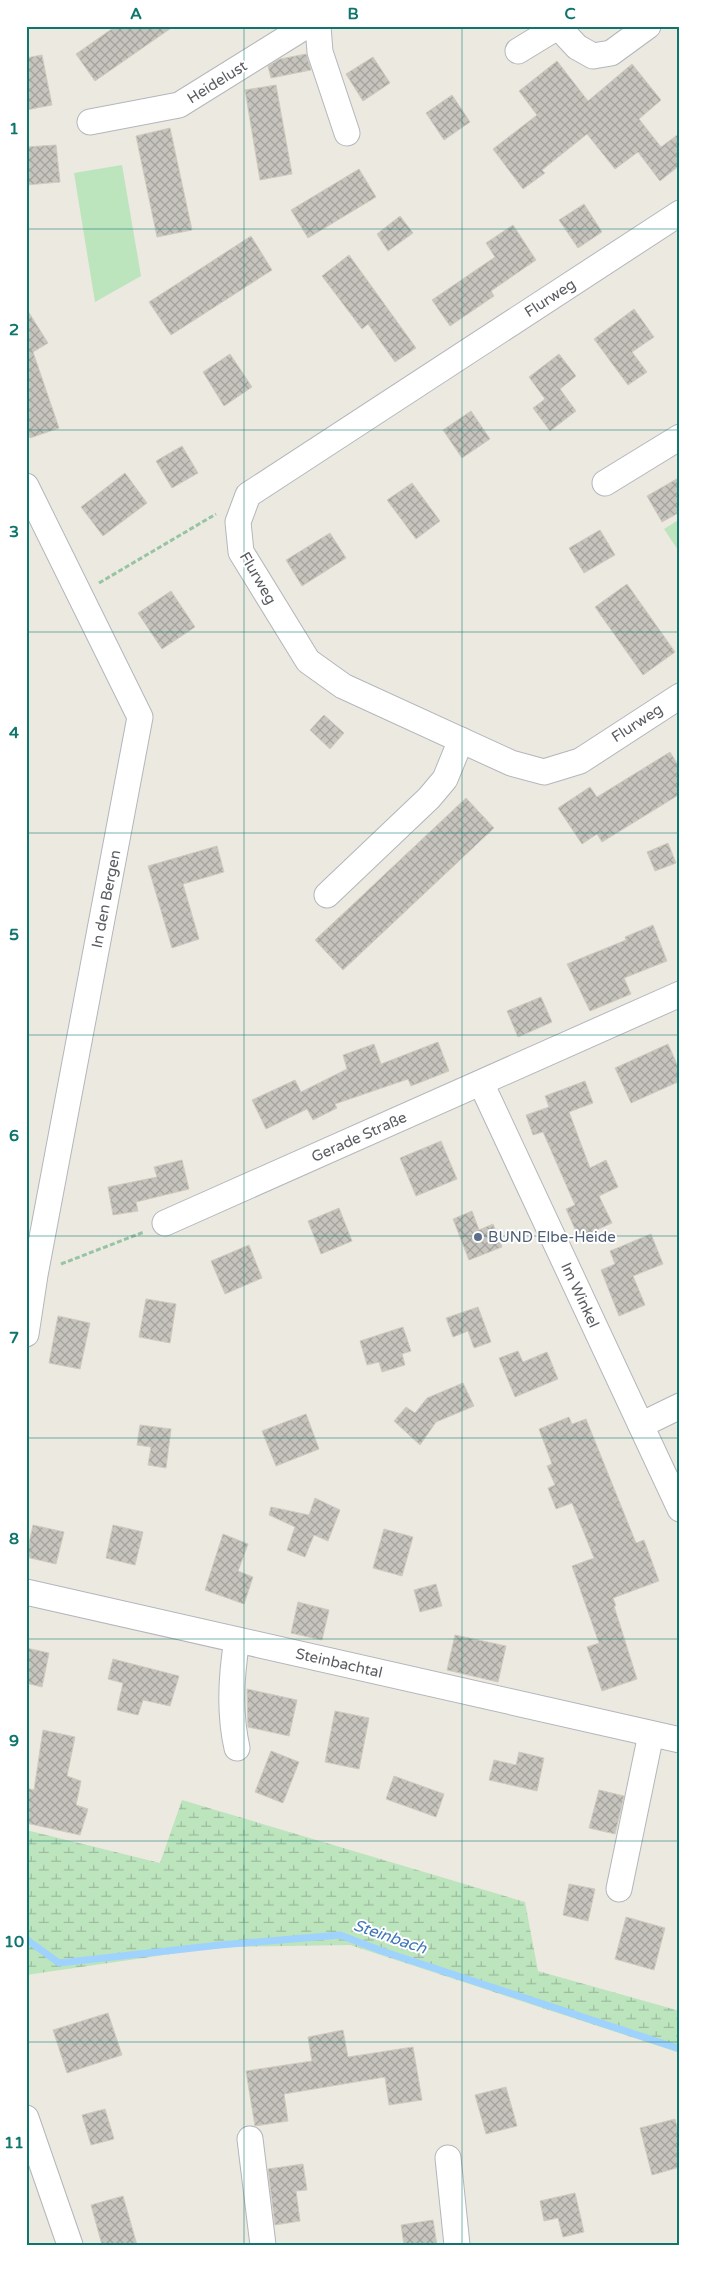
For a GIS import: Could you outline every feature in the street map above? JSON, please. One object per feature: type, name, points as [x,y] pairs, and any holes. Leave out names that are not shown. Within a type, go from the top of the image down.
[{"type":"street","name":"Heidelust","points":[[90,122],[179,105],[306,26]]},
{"type":"street","points":[[318,26],[320,52],[347,133]]},
{"type":"street","points":[[518,51],[554,29],[563,32],[577,47],[593,56],[611,52],[648,26]]},
{"type":"street","name":"Flurweg","points":[[680,213],[248,495],[238,522],[241,552],[308,661],[343,686],[511,763],[544,772],[580,761],[680,696]]},
{"type":"street","points":[[605,483],[680,437]]},
{"type":"street","name":"In den Bergen","points":[[26,486],[140,717],[35,1275],[26,1334]]},
{"type":"street","points":[[327,895],[438,788],[445,779],[461,740]]},
{"type":"street","name":"Gerade Straße","points":[[166,1223],[680,994]]},
{"type":"street","name":"Im Winkel","points":[[481,1083],[680,1509]]},
{"type":"street","points":[[641,1425],[680,1406]]},
{"type":"street","name":"Steinbachtal","points":[[26,1592],[680,1740]]},
{"type":"street","points":[[237,1640],[232,1694],[234,1732],[237,1748]]},
{"type":"street","points":[[619,1889],[651,1734]]},
{"type":"street","points":[[26,2118],[70,2245]]},
{"type":"street","points":[[250,2139],[263,2245]]},
{"type":"street","points":[[448,2158],[457,2245]]},
{"type":"path","points":[[79,595],[248,495]]},
{"type":"path","points":[[35,1275],[166,1223]]},
{"type":"green space","points":[[122,165],[141,276],[95,302],[74,173]]},
{"type":"green space","points":[[680,519],[680,553],[664,529]]},
{"type":"green space","points":[[182,1800],[525,1902],[538,1971],[680,2011],[680,2053],[350,1945],[219,1947],[26,1975],[26,1830],[160,1863]]},
{"type":"building","points":[[116,26],[174,26],[95,81],[76,54]]},
{"type":"building","points":[[306,54],[311,70],[271,78],[268,66],[280,59]]},
{"type":"building","points":[[42,55],[52,105],[26,110],[26,58]]},
{"type":"building","points":[[373,57],[390,83],[363,101],[346,74]]},
{"type":"building","points":[[557,61],[588,101],[632,64],[661,100],[639,119],[661,147],[680,133],[680,165],[660,181],[638,152],[615,169],[587,134],[542,170],[545,173],[523,189],[493,149],[537,115],[519,91]]},
{"type":"building","points":[[276,85],[292,174],[260,180],[245,90]]},
{"type":"building","points":[[452,95],[470,122],[444,140],[426,113]]},
{"type":"building","points":[[170,128],[192,230],[157,237],[136,136]]},
{"type":"building","points":[[56,145],[60,182],[26,185],[26,147]]},
{"type":"building","points":[[359,169],[376,197],[308,238],[291,210]]},
{"type":"building","points":[[584,204],[602,232],[578,248],[559,220]]},
{"type":"building","points":[[400,216],[413,233],[388,251],[377,234]]},
{"type":"building","points":[[513,225],[536,260],[491,291],[494,296],[450,326],[432,300],[495,257],[486,243]]},
{"type":"building","points":[[251,236],[272,270],[171,335],[149,302]]},
{"type":"building","points":[[349,255],[416,348],[395,362],[368,324],[362,329],[322,276]]},
{"type":"building","points":[[26,308],[48,343],[33,352],[59,428],[30,438],[26,426]]},
{"type":"building","points":[[634,309],[654,337],[632,352],[647,372],[628,385],[594,339]]},
{"type":"building","points":[[230,354],[252,387],[224,406],[203,372]]},
{"type":"building","points":[[559,354],[576,376],[560,389],[576,411],[550,431],[533,408],[545,399],[529,377]]},
{"type":"building","points":[[471,411],[490,439],[462,458],[443,430]]},
{"type":"building","points":[[182,446],[198,473],[172,488],[156,461]]},
{"type":"building","points":[[125,473],[147,503],[103,536],[81,507]]},
{"type":"building","points":[[680,477],[680,512],[662,522],[647,496]]},
{"type":"building","points":[[412,483],[440,521],[416,539],[387,500]]},
{"type":"building","points":[[600,530],[615,555],[584,573],[569,548]]},
{"type":"building","points":[[330,533],[346,558],[302,586],[286,560]]},
{"type":"building","points":[[627,584],[675,652],[643,675],[595,607]]},
{"type":"building","points":[[171,591],[195,627],[162,649],[138,613]]},
{"type":"building","points":[[324,715],[344,733],[330,749],[310,730]]},
{"type":"building","points":[[670,752],[680,768],[680,794],[602,842],[597,834],[582,844],[558,808],[590,787],[597,797]]},
{"type":"building","points":[[466,798],[494,828],[343,970],[315,940]]},
{"type":"building","points":[[668,843],[676,863],[655,871],[647,852]]},
{"type":"building","points":[[217,846],[224,872],[183,884],[199,939],[172,948],[148,866]]},
{"type":"building","points":[[653,925],[667,961],[624,978],[631,994],[590,1011],[567,964],[626,940],[625,937]]},
{"type":"building","points":[[541,997],[552,1022],[518,1037],[507,1011]]},
{"type":"building","points":[[438,1042],[449,1071],[411,1086],[408,1079],[335,1104],[337,1108],[313,1120],[307,1109],[266,1129],[252,1100],[295,1080],[301,1092],[347,1069],[343,1055],[374,1044],[381,1064]]},
{"type":"building","points":[[668,1044],[680,1071],[680,1081],[631,1103],[615,1068]]},
{"type":"building","points":[[585,1081],[593,1103],[569,1112],[590,1168],[606,1160],[618,1187],[599,1196],[612,1223],[579,1238],[566,1209],[575,1205],[543,1132],[533,1135],[526,1115],[549,1107],[545,1096]]},
{"type":"building","points":[[441,1141],[457,1179],[416,1196],[400,1158]]},
{"type":"building","points":[[182,1160],[189,1189],[136,1202],[138,1211],[113,1215],[108,1187],[157,1177],[154,1167]]},
{"type":"building","points":[[339,1208],[352,1241],[321,1254],[308,1221]]},
{"type":"building","points":[[472,1211],[479,1230],[493,1224],[502,1247],[469,1260],[453,1219]]},
{"type":"building","points":[[651,1234],[663,1264],[633,1276],[645,1305],[619,1316],[601,1270],[615,1264],[610,1251]]},
{"type":"building","points":[[249,1245],[262,1278],[225,1294],[211,1261]]},
{"type":"building","points":[[146,1299],[176,1304],[170,1343],[139,1337]]},
{"type":"building","points":[[478,1307],[491,1342],[474,1348],[468,1331],[453,1337],[446,1318]]},
{"type":"building","points":[[58,1316],[90,1323],[80,1369],[49,1363]]},
{"type":"building","points":[[403,1327],[411,1351],[402,1354],[405,1365],[382,1372],[379,1362],[367,1365],[360,1341]]},
{"type":"building","points":[[518,1351],[523,1362],[547,1352],[558,1379],[515,1397],[499,1358]]},
{"type":"building","points":[[463,1383],[474,1406],[436,1422],[420,1445],[394,1421],[406,1407],[415,1413],[427,1398]]},
{"type":"building","points":[[306,1414],[319,1449],[276,1466],[262,1431]]},
{"type":"building","points":[[569,1417],[572,1424],[586,1419],[636,1543],[644,1540],[659,1581],[613,1598],[637,1679],[602,1691],[587,1647],[599,1643],[572,1566],[594,1558],[572,1503],[556,1509],[548,1488],[555,1485],[547,1466],[552,1464],[539,1429]]},
{"type":"building","points":[[140,1425],[171,1429],[166,1468],[148,1465],[151,1447],[137,1445]]},
{"type":"building","points":[[315,1498],[340,1510],[328,1541],[314,1535],[305,1557],[287,1550],[295,1527],[269,1515],[271,1507],[309,1515]]},
{"type":"building","points":[[33,1525],[64,1532],[56,1564],[26,1557]]},
{"type":"building","points":[[113,1525],[143,1532],[135,1565],[106,1558]]},
{"type":"building","points":[[384,1529],[413,1537],[402,1576],[373,1568]]},
{"type":"building","points":[[223,1534],[248,1544],[238,1571],[253,1577],[244,1604],[205,1590]]},
{"type":"building","points":[[436,1584],[442,1606],[420,1612],[414,1590]]},
{"type":"building","points":[[298,1602],[329,1610],[322,1640],[291,1633]]},
{"type":"building","points":[[455,1635],[506,1646],[498,1682],[447,1670]]},
{"type":"building","points":[[26,1648],[49,1653],[42,1687],[26,1683]]},
{"type":"building","points":[[113,1659],[179,1676],[170,1706],[143,1700],[138,1715],[117,1710],[123,1683],[108,1679]]},
{"type":"building","points":[[247,1689],[297,1700],[289,1736],[248,1727]]},
{"type":"building","points":[[335,1711],[369,1718],[359,1769],[325,1762]]},
{"type":"building","points":[[43,1730],[75,1737],[67,1776],[81,1781],[76,1805],[88,1809],[80,1835],[26,1823],[26,1788],[34,1790]]},
{"type":"building","points":[[271,1751],[299,1762],[283,1803],[255,1792]]},
{"type":"building","points":[[519,1752],[544,1758],[537,1791],[489,1780],[494,1760],[516,1765]]},
{"type":"building","points":[[394,1776],[444,1794],[436,1817],[386,1799]]},
{"type":"building","points":[[599,1790],[624,1796],[615,1834],[589,1828]]},
{"type":"building","points":[[569,1884],[595,1889],[588,1921],[563,1915]]},
{"type":"building","points":[[626,1917],[665,1928],[654,1970],[615,1959]]},
{"type":"building","points":[[108,2013],[122,2055],[67,2073],[53,2030]]},
{"type":"building","points":[[343,2030],[348,2057],[413,2047],[422,2100],[389,2105],[385,2077],[284,2094],[288,2121],[255,2126],[246,2071],[312,2061],[308,2037]]},
{"type":"building","points":[[506,2087],[517,2126],[486,2134],[475,2095]]},
{"type":"building","points":[[105,2109],[114,2139],[91,2145],[82,2115]]},
{"type":"building","points":[[675,2119],[680,2138],[680,2167],[652,2175],[640,2128]]},
{"type":"building","points":[[303,2164],[307,2190],[296,2191],[300,2221],[275,2225],[268,2169]]},
{"type":"building","points":[[575,2193],[584,2232],[563,2237],[558,2218],[544,2221],[540,2201]]},
{"type":"building","points":[[123,2196],[137,2245],[102,2245],[91,2205]]},
{"type":"building","points":[[433,2220],[437,2245],[404,2245],[401,2225]]},
{"type":"waterway","name":"Steinbach","points":[[26,1939],[59,1963],[220,1945],[340,1935],[382,1951],[680,2049]]},
{"type":"place","name":"BUND Elbe-Heide","points":[[478,1237]]}]
